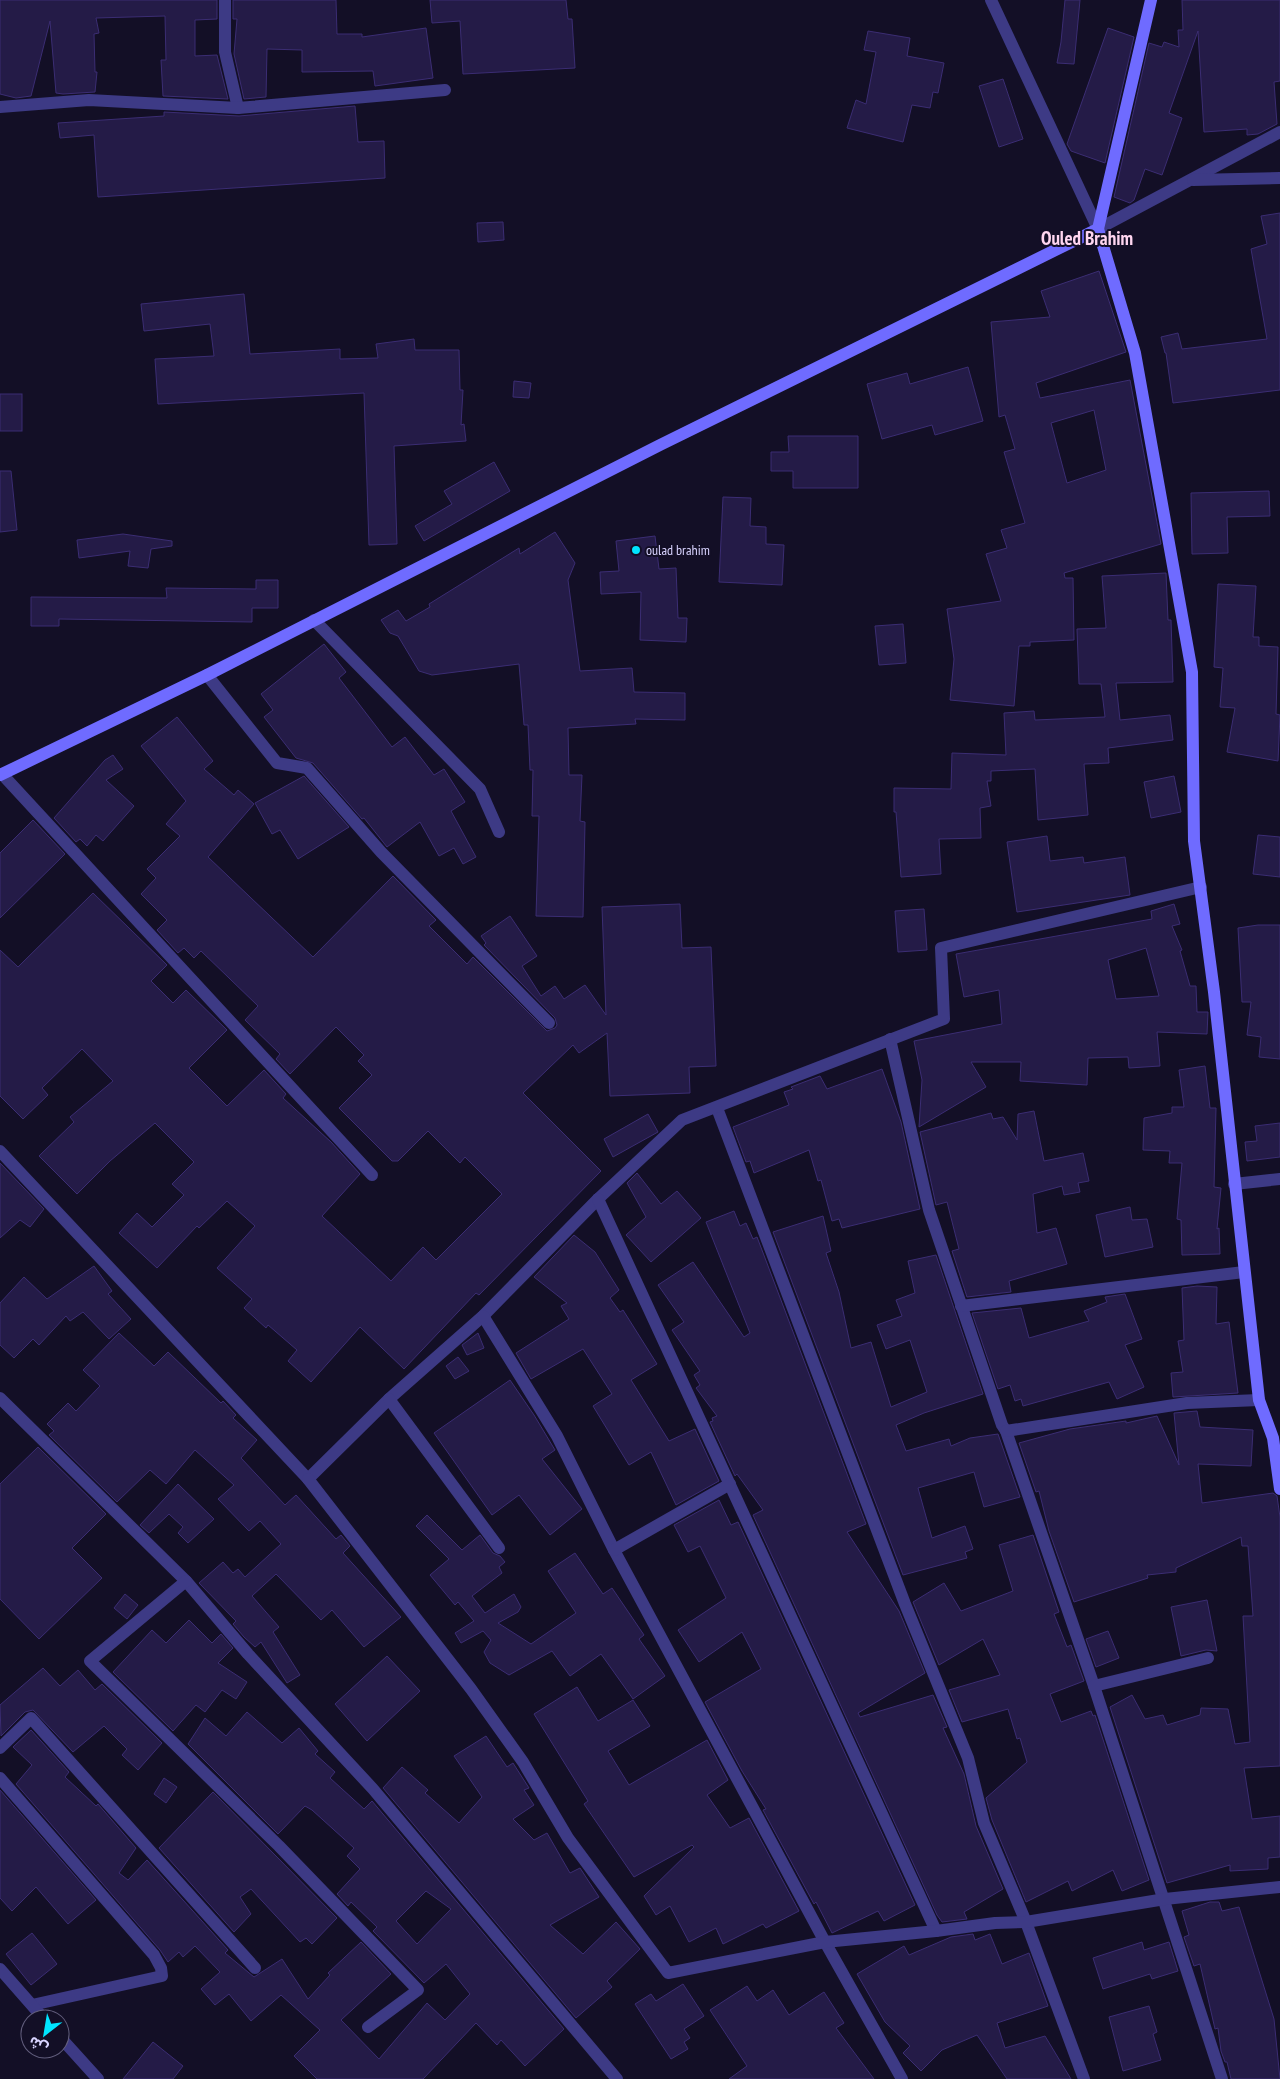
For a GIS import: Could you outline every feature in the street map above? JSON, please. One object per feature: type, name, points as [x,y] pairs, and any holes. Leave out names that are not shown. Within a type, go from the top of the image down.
[{"type":"main road","points":[[1151,0],[1098,229],[1135,352],[1192,672],[1194,841],[1202,887],[1234,1184],[1260,1400],[1273,1438],[1280,1489]]},
{"type":"main road","points":[[1,774],[207,675],[669,441],[1098,229]]},
{"type":"street","points":[[225,0],[225,52],[238,108]]},
{"type":"street","points":[[990,0],[1098,229],[1280,132]]},
{"type":"street","points":[[0,106],[89,100],[238,108],[445,90]]},
{"type":"street","points":[[1188,180],[1280,178]]},
{"type":"street","points":[[314,620],[480,789],[499,832]]},
{"type":"street","points":[[207,675],[277,763],[307,768],[381,852],[549,1023]]},
{"type":"street","points":[[1,774],[372,1175]]},
{"type":"street","points":[[308,1479],[389,1399],[483,1316],[598,1199],[682,1120],[944,1019],[941,948],[1202,887]]},
{"type":"street","points":[[890,1039],[929,1210],[1094,1686],[1165,1899],[1222,2079]]},
{"type":"street","points":[[717,1108],[905,1604],[968,1758],[984,1823],[1026,1922],[1084,2079]]},
{"type":"street","points":[[0,1151],[308,1479],[471,1689],[523,1762],[568,1838],[668,1973],[825,1942],[995,1923],[1026,1922],[1165,1899],[1280,1887]]},
{"type":"street","points":[[1234,1184],[1280,1179]]},
{"type":"street","points":[[598,1199],[936,1931]]},
{"type":"street","points":[[961,1306],[1244,1272]]},
{"type":"street","points":[[483,1316],[557,1436],[614,1550],[825,1942],[902,2079]]},
{"type":"street","points":[[0,1398],[186,1581],[248,1654],[372,1789],[617,2079]]},
{"type":"street","points":[[389,1399],[499,1548]]},
{"type":"street","points":[[1006,1431],[1187,1403],[1260,1400]]},
{"type":"street","points":[[614,1550],[730,1484]]},
{"type":"street","points":[[186,1581],[90,1662],[279,1846],[418,1990],[368,2027]]},
{"type":"street","points":[[1094,1686],[1208,1658]]},
{"type":"street","points":[[0,1748],[31,1718],[255,1968]]},
{"type":"street","points":[[0,1778],[154,1955],[161,1968],[162,1976],[32,2005]]},
{"type":"street","points":[[0,1969],[35,2009]]},
{"type":"street","points":[[70,2048],[98,2079]]},
{"type":"building","points":[[0,0],[217,0],[217,19],[195,20],[195,56],[217,55],[228,99],[163,96],[161,60],[166,60],[165,16],[96,18],[99,33],[94,34],[95,72],[97,72],[95,92],[63,94],[56,93],[50,21],[31,96],[16,98],[0,94]]},
{"type":"building","points":[[233,0],[336,0],[337,34],[362,34],[362,37],[426,28],[433,78],[375,86],[373,71],[302,72],[302,50],[267,49],[266,97],[244,99],[234,54],[237,19],[233,19]]},
{"type":"building","points":[[430,0],[566,0],[568,19],[572,19],[575,68],[463,74],[460,21],[432,23]]},
{"type":"building","points":[[1065,0],[1080,0],[1074,64],[1057,63]]},
{"type":"building","points":[[1182,0],[1280,0],[1280,81],[1274,82],[1277,124],[1258,134],[1247,135],[1247,129],[1204,132],[1198,31],[1169,113],[1182,118],[1162,175],[1145,169],[1134,200],[1130,203],[1114,197],[1149,43],[1162,47],[1164,42],[1179,47],[1178,30],[1183,30]]},
{"type":"building","points":[[1108,28],[1134,37],[1105,163],[1071,151],[1067,144]]},
{"type":"building","points":[[868,31],[910,38],[907,56],[944,63],[938,93],[933,92],[930,108],[912,105],[903,142],[847,128],[856,100],[866,104],[876,52],[864,50]]},
{"type":"building","points":[[1003,79],[1023,139],[999,147],[979,86]]},
{"type":"building","points":[[355,106],[358,142],[384,141],[385,178],[98,197],[94,135],[60,138],[58,123],[164,116],[164,112],[239,116]]},
{"type":"building","points":[[1280,213],[1280,390],[1173,403],[1166,353],[1161,337],[1178,333],[1182,349],[1267,339],[1251,249],[1267,244],[1261,216]]},
{"type":"building","points":[[503,222],[504,240],[478,242],[477,223]]},
{"type":"building","points":[[1099,271],[1126,352],[1036,383],[1040,398],[1130,380],[1161,544],[1064,573],[1065,578],[1073,578],[1074,640],[1030,642],[1030,646],[1019,646],[1014,706],[950,700],[954,659],[947,609],[1001,601],[986,554],[1007,548],[1001,530],[1025,523],[1004,452],[1015,449],[1005,415],[999,417],[991,322],[1050,317],[1041,291]],"holes":[[[1094,410],[1106,470],[1067,483],[1051,423]]]},
{"type":"building","points":[[244,294],[250,354],[340,349],[340,359],[378,358],[376,344],[414,339],[415,350],[459,350],[460,390],[463,390],[461,425],[464,424],[466,441],[394,446],[397,544],[369,545],[364,393],[158,404],[155,359],[214,356],[210,324],[144,331],[141,304]]},
{"type":"building","points":[[968,367],[983,421],[935,435],[932,425],[882,439],[867,384],[907,373],[910,384]]},
{"type":"building","points":[[514,381],[531,383],[529,398],[513,397]]},
{"type":"building","points":[[0,394],[22,394],[22,431],[0,431]]},
{"type":"building","points":[[788,436],[858,436],[858,488],[793,488],[793,471],[771,471],[771,452],[789,452]]},
{"type":"building","points":[[494,462],[510,491],[424,541],[415,526],[452,504],[444,491]]},
{"type":"building","points":[[0,471],[11,471],[17,530],[0,532]]},
{"type":"building","points":[[1269,491],[1270,516],[1227,517],[1228,553],[1192,554],[1191,493]]},
{"type":"building","points":[[723,497],[751,498],[750,526],[766,527],[766,544],[784,545],[782,585],[719,582]]},
{"type":"building","points":[[555,532],[575,563],[568,580],[580,671],[632,668],[634,692],[685,693],[685,720],[635,719],[636,724],[568,728],[569,775],[582,775],[580,821],[585,822],[583,917],[536,916],[539,816],[532,816],[533,770],[530,770],[528,725],[524,725],[519,664],[432,675],[419,671],[398,636],[390,633],[381,620],[398,610],[406,621],[430,607],[429,604],[519,548],[520,554]]},
{"type":"building","points":[[123,534],[172,541],[172,546],[151,549],[148,568],[128,566],[130,551],[79,558],[77,540]]},
{"type":"building","points":[[655,536],[659,569],[676,568],[678,618],[687,618],[686,642],[640,640],[641,592],[601,594],[600,572],[619,571],[616,541]]},
{"type":"building","points":[[1166,573],[1168,620],[1171,620],[1173,682],[1116,683],[1120,720],[1170,715],[1173,740],[1108,748],[1109,763],[1084,764],[1088,815],[1038,820],[1035,769],[991,771],[991,781],[987,781],[991,806],[980,808],[981,838],[939,839],[941,874],[901,877],[896,812],[894,812],[894,788],[951,789],[952,753],[1006,755],[1004,713],[1034,711],[1035,720],[1105,717],[1101,684],[1079,684],[1077,629],[1106,628],[1102,576]]},
{"type":"building","points":[[256,580],[278,580],[278,608],[252,608],[252,622],[59,619],[59,626],[31,626],[31,597],[167,598],[166,588],[256,589]]},
{"type":"building","points":[[1218,584],[1256,586],[1253,637],[1259,637],[1259,646],[1278,647],[1276,714],[1280,715],[1278,761],[1227,752],[1235,708],[1220,707],[1223,668],[1214,667]]},
{"type":"building","points":[[903,624],[906,663],[879,665],[875,626]]},
{"type":"building","points":[[324,644],[346,672],[339,678],[392,747],[405,737],[434,775],[444,769],[465,802],[451,811],[476,857],[463,864],[454,848],[439,856],[420,822],[387,847],[364,818],[362,819],[313,763],[296,758],[264,717],[273,710],[261,694]]},
{"type":"building","points":[[177,717],[213,761],[204,769],[234,795],[238,790],[254,804],[208,857],[313,957],[393,876],[436,920],[429,926],[467,964],[473,957],[547,1031],[555,1028],[557,1025],[555,1018],[484,945],[486,943],[481,936],[510,916],[537,956],[522,966],[541,996],[555,986],[564,999],[585,985],[606,1015],[602,907],[680,904],[682,948],[711,947],[716,1066],[689,1067],[690,1093],[610,1096],[607,1033],[579,1053],[573,1045],[523,1093],[601,1171],[479,1295],[476,1293],[404,1369],[360,1327],[311,1382],[288,1361],[297,1350],[268,1325],[266,1328],[244,1308],[252,1299],[217,1268],[255,1226],[227,1201],[199,1228],[197,1226],[157,1268],[119,1233],[137,1213],[152,1227],[184,1195],[172,1184],[194,1162],[155,1123],[110,1161],[77,1194],[39,1156],[74,1122],[70,1117],[113,1081],[82,1049],[42,1088],[48,1095],[23,1119],[0,1096],[0,950],[18,967],[93,893],[167,965],[151,981],[173,1003],[186,990],[227,1030],[189,1068],[227,1106],[264,1070],[286,1094],[283,1098],[331,1142],[360,1174],[322,1216],[391,1281],[423,1247],[436,1260],[502,1194],[465,1157],[460,1163],[428,1131],[398,1161],[392,1161],[339,1108],[372,1075],[358,1061],[364,1055],[336,1027],[290,1074],[276,1059],[280,1054],[245,1020],[258,1006],[201,951],[194,958],[184,948],[178,953],[157,930],[167,920],[141,894],[156,878],[147,869],[180,836],[166,824],[186,801],[141,746]]},
{"type":"building","points":[[113,755],[123,769],[106,780],[134,806],[103,841],[96,835],[87,846],[80,839],[76,842],[54,818],[105,760]]},
{"type":"building","points":[[304,776],[349,827],[298,859],[280,830],[272,834],[255,803]]},
{"type":"building","points":[[1174,776],[1181,812],[1151,818],[1144,782]]},
{"type":"building","points":[[33,820],[65,854],[0,918],[0,853]]},
{"type":"building","points":[[1258,835],[1280,837],[1280,877],[1253,874]]},
{"type":"building","points":[[1047,836],[1050,861],[1083,857],[1084,863],[1125,857],[1130,895],[1017,912],[1007,842]]},
{"type":"building","points":[[1174,904],[1180,924],[1172,926],[1182,950],[1180,951],[1190,986],[1196,986],[1197,1012],[1208,1012],[1207,1034],[1157,1032],[1160,1066],[1129,1068],[1128,1057],[1088,1058],[1087,1085],[1020,1081],[1021,1062],[971,1062],[986,1087],[919,1127],[922,1080],[914,1041],[1002,1024],[999,990],[964,997],[956,954],[1152,919],[1151,911]],"holes":[[[1146,948],[1159,996],[1116,999],[1108,960]]]},
{"type":"building","points":[[924,909],[927,950],[898,952],[895,911]]},
{"type":"building","points":[[1258,925],[1280,925],[1280,1059],[1259,1057],[1261,1037],[1247,1035],[1251,1002],[1242,1002],[1238,928]]},
{"type":"building","points":[[1205,1066],[1210,1108],[1216,1108],[1214,1187],[1221,1188],[1217,1229],[1219,1228],[1220,1254],[1182,1255],[1181,1220],[1177,1219],[1182,1163],[1169,1163],[1170,1151],[1143,1150],[1144,1118],[1172,1113],[1172,1107],[1184,1107],[1179,1070]]},
{"type":"building","points":[[882,1069],[901,1122],[920,1209],[842,1228],[839,1219],[832,1221],[821,1180],[818,1181],[809,1150],[754,1173],[750,1161],[746,1162],[733,1127],[789,1105],[784,1092],[793,1089],[791,1087],[820,1076],[827,1089]]},
{"type":"building","points":[[1034,1111],[1044,1161],[1083,1153],[1089,1181],[1078,1183],[1080,1192],[1064,1195],[1062,1186],[1033,1194],[1037,1233],[1056,1228],[1067,1264],[1009,1281],[1011,1292],[967,1297],[952,1251],[959,1249],[947,1202],[936,1205],[920,1132],[991,1113],[993,1119],[1003,1117],[1017,1140],[1018,1114]]},
{"type":"building","points":[[648,1114],[658,1132],[613,1157],[604,1139]]},
{"type":"building","points":[[1280,1123],[1280,1157],[1247,1161],[1245,1142],[1257,1141],[1255,1126]]},
{"type":"building","points":[[0,1163],[44,1209],[30,1227],[20,1220],[0,1238]]},
{"type":"building","points":[[637,1173],[661,1204],[677,1191],[701,1218],[651,1262],[626,1235],[646,1217],[627,1183]]},
{"type":"building","points":[[1130,1207],[1132,1220],[1147,1219],[1153,1247],[1105,1257],[1096,1215]]},
{"type":"building","points":[[734,1211],[740,1226],[746,1223],[753,1239],[757,1237],[866,1524],[847,1532],[899,1611],[925,1673],[858,1713],[860,1717],[933,1695],[947,1727],[943,1728],[964,1774],[976,1826],[1003,1889],[964,1912],[967,1919],[942,1922],[937,1915],[753,1515],[763,1510],[737,1474],[735,1476],[710,1422],[713,1421],[712,1418],[717,1416],[696,1388],[700,1385],[694,1375],[700,1371],[672,1330],[684,1322],[658,1285],[693,1262],[744,1337],[750,1333],[706,1222]]},
{"type":"building","points":[[823,1216],[831,1251],[826,1253],[839,1292],[851,1348],[871,1342],[891,1407],[927,1392],[910,1340],[886,1349],[877,1325],[902,1316],[896,1300],[915,1293],[908,1261],[936,1255],[983,1394],[924,1413],[896,1425],[906,1451],[949,1439],[951,1446],[970,1438],[998,1434],[1020,1497],[984,1507],[974,1472],[918,1488],[932,1538],[965,1526],[973,1549],[965,1552],[967,1558],[903,1575],[773,1232]]},
{"type":"building","points":[[574,1235],[595,1252],[619,1290],[610,1298],[620,1312],[623,1310],[657,1364],[631,1380],[669,1441],[695,1429],[719,1481],[676,1505],[651,1452],[629,1465],[593,1406],[612,1394],[583,1349],[531,1379],[516,1353],[569,1319],[561,1306],[567,1303],[534,1277]]},
{"type":"building","points":[[94,1266],[112,1291],[108,1294],[131,1319],[109,1339],[83,1312],[70,1321],[66,1316],[39,1345],[33,1339],[14,1358],[0,1345],[0,1303],[24,1277],[47,1299]]},
{"type":"building","points":[[1197,1286],[1217,1287],[1216,1324],[1229,1322],[1238,1393],[1173,1397],[1171,1373],[1183,1372],[1178,1341],[1184,1340],[1182,1288]]},
{"type":"building","points":[[1125,1294],[1142,1339],[1125,1345],[1144,1387],[1117,1399],[1109,1382],[1023,1406],[1021,1399],[1015,1401],[1010,1385],[998,1389],[972,1313],[1021,1308],[1029,1338],[1089,1321],[1084,1311],[1107,1302],[1105,1297]]},
{"type":"building","points":[[119,1333],[154,1366],[168,1352],[221,1403],[223,1401],[236,1415],[233,1418],[257,1440],[241,1458],[285,1505],[296,1495],[336,1539],[341,1535],[350,1546],[343,1553],[401,1617],[364,1647],[332,1610],[321,1620],[276,1574],[252,1596],[279,1627],[273,1632],[300,1675],[287,1683],[261,1642],[255,1647],[244,1637],[233,1624],[236,1621],[199,1583],[223,1562],[233,1573],[238,1569],[245,1577],[281,1544],[260,1521],[249,1531],[218,1499],[234,1485],[195,1450],[166,1484],[150,1470],[117,1502],[49,1435],[54,1431],[47,1424],[68,1403],[76,1411],[100,1386],[83,1370]]},
{"type":"building","points":[[478,1333],[484,1348],[467,1355],[462,1345]]},
{"type":"building","points":[[458,1357],[469,1371],[455,1379],[446,1366]]},
{"type":"building","points":[[510,1380],[555,1450],[542,1459],[582,1509],[550,1535],[519,1495],[492,1515],[434,1433]]},
{"type":"building","points":[[1197,1411],[1200,1427],[1253,1430],[1251,1466],[1198,1464],[1202,1503],[1273,1493],[1277,1496],[1280,1517],[1280,1766],[1244,1768],[1252,1819],[1280,1816],[1280,1857],[1268,1858],[1268,1869],[1230,1871],[1230,1865],[1167,1883],[1110,1707],[1132,1695],[1145,1719],[1163,1715],[1167,1725],[1200,1715],[1201,1708],[1228,1709],[1235,1744],[1250,1742],[1243,1616],[1253,1616],[1248,1546],[1242,1546],[1241,1537],[1176,1568],[1176,1572],[1147,1575],[1148,1578],[1074,1602],[1049,1531],[1039,1491],[1036,1492],[1019,1443],[1070,1429],[1126,1421],[1126,1423],[1157,1416],[1179,1465],[1174,1413]]},
{"type":"building","points":[[38,1447],[106,1514],[72,1548],[102,1578],[39,1639],[0,1599],[0,1484]]},
{"type":"building","points":[[178,1484],[214,1519],[188,1543],[178,1533],[183,1527],[169,1514],[149,1533],[140,1525]]},
{"type":"building","points":[[719,1500],[731,1525],[738,1522],[915,1905],[884,1921],[878,1911],[832,1933],[816,1902],[814,1904],[763,1810],[766,1809],[742,1771],[705,1702],[761,1669],[742,1632],[699,1662],[678,1630],[726,1598],[700,1546],[688,1552],[674,1525]]},
{"type":"building","points":[[427,1515],[462,1550],[480,1535],[493,1553],[500,1556],[505,1562],[499,1567],[502,1573],[472,1596],[485,1613],[514,1594],[521,1607],[518,1612],[498,1623],[531,1644],[576,1613],[548,1571],[575,1553],[603,1594],[612,1588],[644,1635],[639,1639],[665,1676],[633,1699],[601,1654],[570,1676],[552,1651],[509,1675],[490,1663],[484,1652],[491,1640],[483,1631],[461,1643],[455,1633],[474,1621],[458,1602],[455,1605],[430,1575],[449,1559],[416,1526]]},
{"type":"building","points":[[1033,1535],[1059,1612],[1054,1614],[1067,1647],[1071,1645],[1084,1681],[1050,1694],[1061,1722],[1091,1711],[1093,1716],[1095,1715],[1149,1880],[1122,1891],[1113,1870],[1072,1891],[1068,1881],[1026,1902],[992,1820],[986,1798],[1027,1762],[1020,1738],[1017,1739],[1008,1709],[962,1722],[949,1690],[1000,1675],[983,1639],[939,1665],[913,1602],[944,1583],[961,1611],[1013,1591],[999,1545]]},
{"type":"building","points":[[125,1594],[138,1605],[127,1619],[114,1608]]},
{"type":"building","points":[[1207,1600],[1217,1651],[1206,1650],[1181,1656],[1171,1607]]},
{"type":"building","points":[[189,1620],[212,1643],[221,1634],[233,1648],[218,1663],[247,1682],[236,1699],[222,1690],[205,1712],[196,1705],[173,1731],[113,1672],[152,1630],[166,1643]]},
{"type":"building","points":[[1108,1631],[1119,1658],[1096,1667],[1086,1639]]},
{"type":"building","points":[[387,1656],[420,1691],[367,1741],[335,1704]]},
{"type":"building","points":[[43,1668],[60,1686],[78,1670],[95,1690],[102,1684],[162,1743],[138,1770],[122,1755],[127,1749],[104,1726],[73,1752],[33,1710],[25,1712],[1,1736],[0,1705]]},
{"type":"building","points":[[577,1687],[598,1721],[633,1700],[650,1726],[608,1751],[629,1785],[707,1740],[728,1780],[707,1795],[730,1828],[749,1818],[799,1911],[766,1928],[763,1924],[723,1944],[716,1928],[689,1942],[670,1906],[656,1915],[644,1896],[694,1847],[692,1845],[634,1877],[584,1804],[588,1801],[534,1714]]},
{"type":"building","points":[[247,1712],[282,1743],[299,1728],[318,1751],[315,1754],[335,1772],[330,1778],[364,1809],[372,1801],[564,2029],[525,2066],[501,2040],[497,2045],[476,2023],[423,2079],[317,2079],[294,2056],[320,2030],[281,1995],[251,2021],[229,1994],[215,2005],[201,1989],[220,1972],[195,1946],[183,1957],[179,1952],[168,1962],[160,1950],[16,1784],[32,1765],[13,1747],[31,1730],[69,1772],[65,1777],[96,1806],[98,1804],[136,1848],[119,1873],[128,1880],[147,1860],[228,1950],[225,1953],[254,1977],[282,1959],[308,1999],[330,1975],[328,1973],[361,1942],[391,1974],[341,2020],[379,2059],[427,2003],[445,2020],[470,1994],[446,1964],[424,1983],[373,1931],[377,1927],[351,1902],[348,1906],[337,1894],[360,1869],[347,1856],[354,1848],[312,1810],[305,1806],[278,1834],[188,1744],[205,1718],[226,1736]],"holes":[[[426,1891],[451,1909],[417,1944],[396,1921]]]},
{"type":"building","points":[[486,1736],[507,1767],[513,1763],[529,1788],[524,1790],[534,1805],[513,1819],[534,1840],[547,1833],[570,1873],[580,1868],[599,1897],[550,1925],[583,1954],[616,1922],[640,1949],[607,1981],[612,1987],[576,2018],[383,1788],[402,1767],[428,1790],[425,1793],[459,1823],[482,1797],[454,1756]]},
{"type":"building","points":[[164,1778],[177,1787],[166,1803],[154,1794]]},
{"type":"building","points":[[0,1790],[96,1900],[68,1924],[36,1887],[12,1911],[0,1898]]},
{"type":"building","points":[[213,1792],[337,1918],[312,1944],[306,1938],[300,1942],[251,1889],[240,1897],[251,1914],[234,1932],[159,1848]]},
{"type":"building","points":[[1210,1902],[1219,1902],[1222,1911],[1239,1907],[1274,2019],[1280,2079],[1231,2079],[1227,2062],[1225,2062],[1221,2051],[1218,2028],[1215,2029],[1200,1964],[1194,1966],[1184,1937],[1189,1935],[1182,1911]]},
{"type":"building","points":[[32,1933],[57,1964],[31,1985],[6,1954]]},
{"type":"building","points":[[973,1934],[975,1940],[990,1934],[1002,1964],[1029,1953],[1048,2006],[997,2023],[1005,2048],[1045,2036],[1071,2079],[1007,2079],[977,2035],[942,2050],[921,2071],[903,2053],[910,2046],[885,2022],[857,1974],[904,1946],[909,1955],[951,1937]]},
{"type":"building","points":[[1142,1942],[1144,1950],[1169,1942],[1178,1971],[1152,1979],[1150,1974],[1103,1989],[1093,1958]]},
{"type":"building","points":[[683,1984],[704,2016],[684,2029],[690,2038],[684,2042],[688,2049],[671,2059],[635,2004],[651,1994],[656,2001]]},
{"type":"building","points":[[747,1986],[757,2001],[773,1990],[789,2015],[824,1992],[844,2023],[836,2028],[874,2079],[729,2079],[747,2066],[710,2010]]},
{"type":"building","points":[[1149,2006],[1157,2032],[1153,2034],[1161,2060],[1123,2071],[1109,2017]]},
{"type":"building","points":[[153,2042],[183,2066],[173,2079],[123,2079]]},
{"type":"place","name":"oulad brahim","points":[[636,550]]},
{"type":"district","name":"Ouled Brahim","points":[[1087,238]]}]
